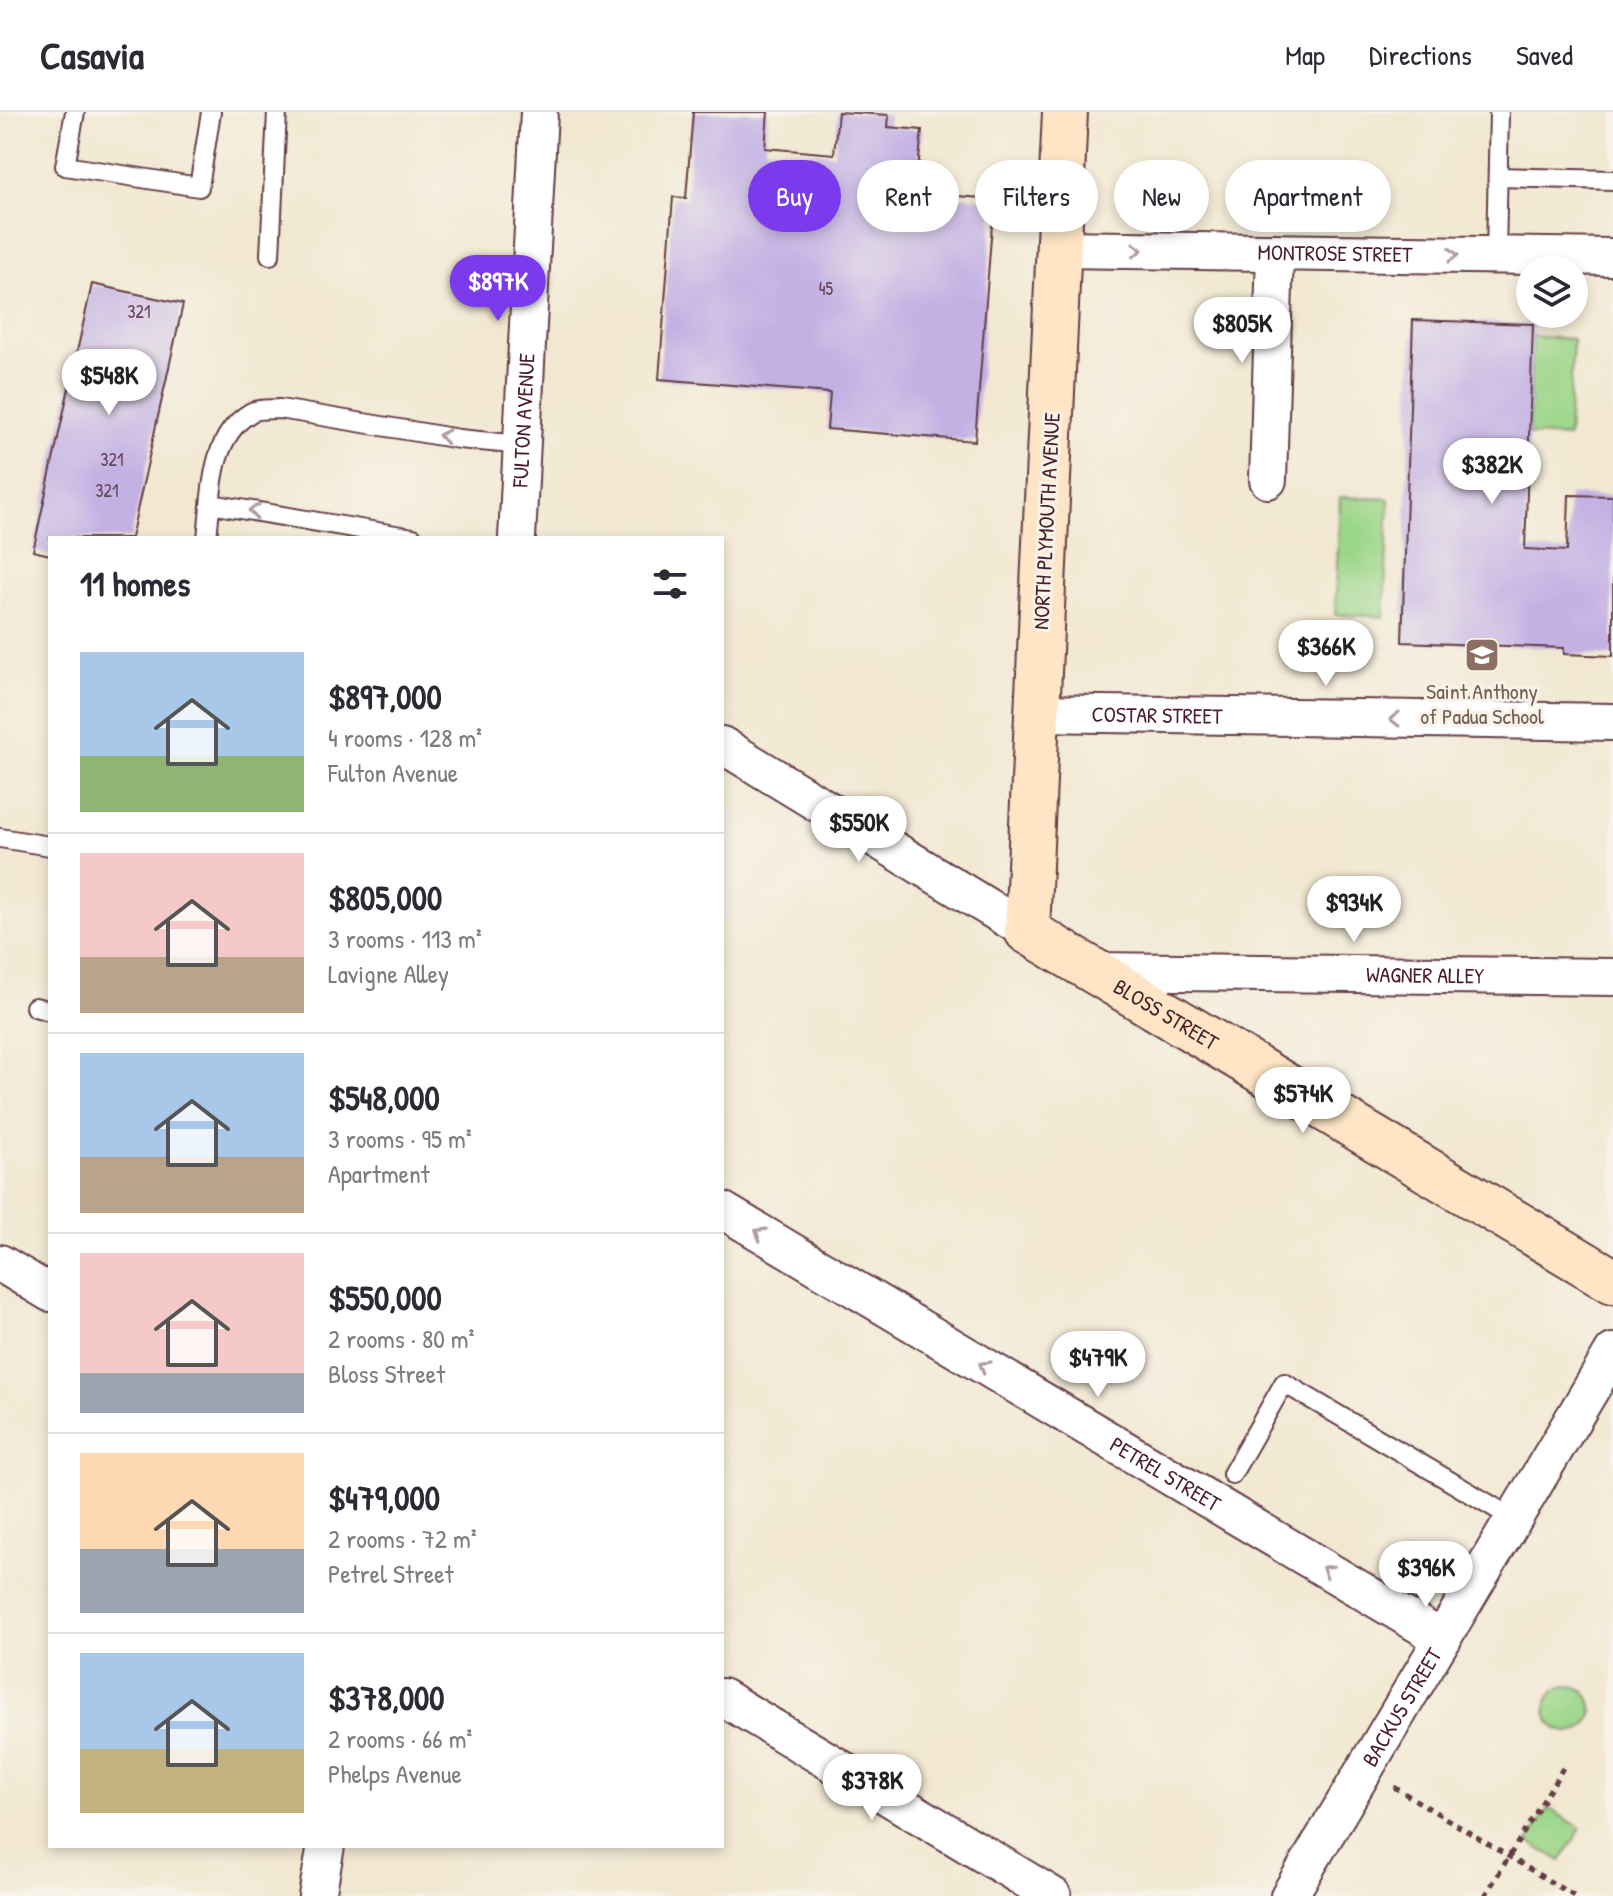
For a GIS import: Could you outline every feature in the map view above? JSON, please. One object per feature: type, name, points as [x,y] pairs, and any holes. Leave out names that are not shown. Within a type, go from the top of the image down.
[{"type":"street","name":"FULTON AVENUE","points":[[517,536],[539,112]]},
{"type":"street","name":"NORTH PLYMOUTH AVENUE","points":[[1027,931],[1065,112]]},
{"type":"street","name":"MONTROSE STREET","points":[[1059,249],[1613,257]]},
{"type":"street","points":[[1268,480],[1275,252]]},
{"type":"street","name":"COSTAR STREET","points":[[1037,713],[1613,722]]},
{"type":"street","name":"BLOSS STREET","points":[[724,746],[1613,1281]]},
{"type":"street","name":"WAGNER ALLEY","points":[[1095,971],[1613,977]]},
{"type":"street","name":"PETREL STREET","points":[[724,1211],[1443,1639]]},
{"type":"street","points":[[2,1270],[48,1288]]},
{"type":"street","name":"BACKUS STREET","points":[[1289,1896],[1613,1352]]},
{"type":"street","points":[[724,1698],[1053,1896]]},
{"type":"street","points":[[317,1896],[326,1848]]},
{"type":"lane","points":[[75,112],[65,166],[199,187],[211,112]]},
{"type":"lane","points":[[270,255],[277,112]]},
{"type":"lane","points":[[1496,255],[1499,112]]},
{"type":"lane","points":[[1498,177],[1613,180]]},
{"type":"lane","points":[[207,536],[218,454],[231,429],[252,411],[280,409],[459,439],[522,445]]},
{"type":"lane","points":[[211,504],[401,536]]},
{"type":"lane","points":[[0,838],[48,846]]},
{"type":"lane","points":[[1232,1474],[1284,1383],[1514,1519]]},
{"type":"path","points":[[1485,1896],[1563,1768]]},
{"type":"path","points":[[1365,1770],[1574,1896]]},
{"type":"green space","points":[[1532,336],[1573,339],[1568,437],[1529,435]]},
{"type":"green space","points":[[1340,497],[1389,499],[1384,617],[1335,614]]},
{"type":"green space","points":[[1569,1686],[1585,1693],[1592,1709],[1585,1725],[1569,1732],[1553,1725],[1546,1709],[1553,1693]]},
{"type":"green space","points":[[1548,1808],[1581,1828],[1561,1861],[1528,1842]]},
{"type":"building","points":[[693,112],[768,112],[765,148],[834,154],[838,112],[889,115],[888,127],[922,130],[919,160],[857,160],[857,232],[959,232],[959,196],[975,197],[975,232],[991,232],[975,441],[827,429],[830,393],[659,379],[673,197],[686,198]]},
{"type":"building","points":[[92,284],[183,304],[131,536],[48,536],[48,555],[33,551]]},
{"type":"building","points":[[1413,320],[1516,323],[1516,328],[1533,328],[1525,549],[1567,551],[1569,495],[1613,496],[1613,656],[1564,654],[1564,648],[1402,642]]},
{"type":"place","name":"Saint Anthony of Padua School","points":[[1482,655]]}]
